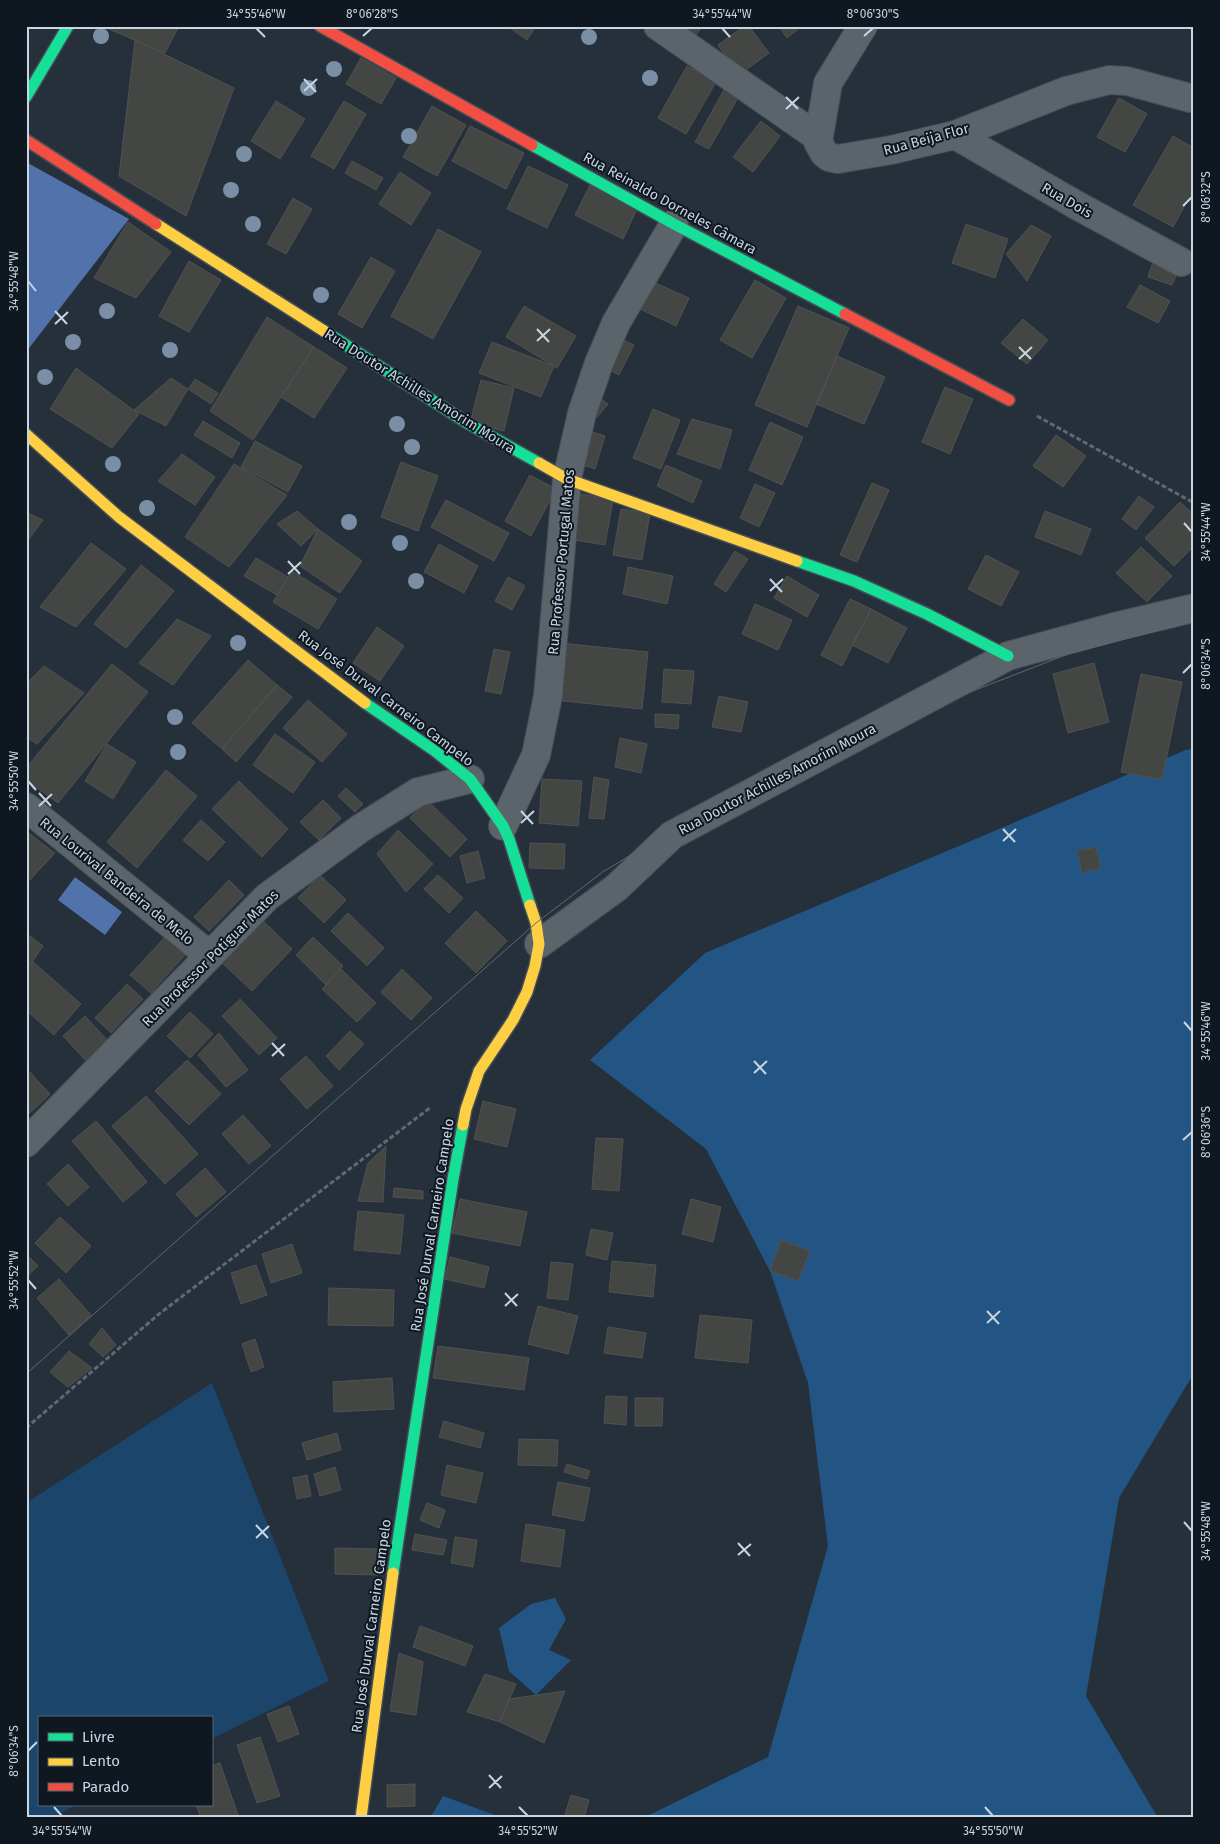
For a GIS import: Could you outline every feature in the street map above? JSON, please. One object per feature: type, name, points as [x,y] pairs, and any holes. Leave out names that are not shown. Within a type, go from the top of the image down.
[{"type":"street","points":[[26,97],[68,26]]},
{"type":"street","name":"Rua Reinaldo Dorneles Câmara","points":[[320,26],[674,224],[1009,400]]},
{"type":"street","points":[[658,26],[819,138],[828,82],[863,26]]},
{"type":"street","name":"Rua Beija Flor","points":[[819,138],[821,150],[829,157],[838,159],[891,150],[955,134],[1066,91],[1109,80],[1136,83],[1190,98]]},
{"type":"street","name":"Rua Dois","points":[[955,134],[1078,206],[1181,262]]},
{"type":"street","name":"Rua Doutor Achilles Amorim Moura","points":[[26,140],[469,424],[567,479],[854,580],[927,614],[1008,656]]},
{"type":"street","name":"Rua Professor Portugal Matos","points":[[503,826],[536,755],[548,696],[567,479],[582,413],[599,363],[616,323],[674,224]]},
{"type":"street","name":"Rua José Durval Carneiro Campelo","points":[[26,434],[120,517],[369,706],[435,751],[470,779],[503,826],[536,922],[539,944],[536,966],[527,992],[513,1020],[479,1071],[466,1109],[453,1179],[384,1632],[361,1818]]},
{"type":"street","name":"Rua Doutor Achilles Amorim Moura","points":[[539,944],[616,888],[672,835],[1008,656],[1118,626],[1194,608]]},
{"type":"street","name":"Rua Professor Potiguar Matos","points":[[26,1143],[267,897],[361,828],[418,792],[470,779]]},
{"type":"street","name":"Rua Lourival Bandeira de Melo","points":[[26,807],[209,955]]},
{"type":"path","points":[[1009,400],[1194,503]]},
{"type":"path","points":[[26,1428],[159,1314],[432,1107]]},
{"type":"shaded area","points":[[26,162],[129,219],[26,352]]},
{"type":"shaded area","points":[[1194,749],[1194,1373],[1119,1498],[1086,1696],[1158,1818],[643,1818],[768,1757],[828,1546],[808,1383],[770,1271],[706,1149],[590,1060],[705,953],[1186,750]]},
{"type":"shaded area","points":[[75,877],[122,912],[105,935],[58,900]]},
{"type":"shaded area","points":[[212,1383],[329,1681],[212,1739],[212,1716],[38,1716],[38,1806],[74,1806],[51,1818],[26,1818],[26,1503]]},
{"type":"shaded area","points":[[555,1598],[566,1619],[549,1650],[571,1660],[536,1695],[509,1671],[499,1628],[531,1604]]},
{"type":"shaded area","points":[[443,1796],[503,1818],[430,1818]]},
{"type":"building","points":[[102,26],[179,26],[165,53]]},
{"type":"building","points":[[507,26],[536,26],[527,40]]},
{"type":"building","points":[[681,26],[703,26],[694,37]]},
{"type":"building","points":[[744,26],[749,26],[769,53],[739,75],[718,45]]},
{"type":"building","points":[[779,26],[802,26],[787,38]]},
{"type":"building","points":[[135,40],[234,88],[186,216],[119,176]]},
{"type":"building","points":[[361,58],[396,78],[381,104],[346,84]]},
{"type":"building","points":[[687,66],[716,82],[686,134],[658,118]]},
{"type":"building","points":[[725,88],[739,96],[709,149],[695,142]]},
{"type":"building","points":[[1119,98],[1147,114],[1125,152],[1097,137]]},
{"type":"building","points":[[276,101],[305,119],[280,159],[251,141]]},
{"type":"building","points":[[344,101],[366,114],[334,169],[311,156]]},
{"type":"building","points":[[432,106],[466,125],[437,176],[403,157]]},
{"type":"building","points":[[761,121],[780,136],[753,172],[733,157]]},
{"type":"building","points":[[470,126],[524,153],[506,189],[452,161]]},
{"type":"building","points":[[1173,136],[1194,148],[1194,189],[1173,227],[1133,205]]},
{"type":"building","points":[[352,161],[383,178],[376,190],[345,173]]},
{"type":"building","points":[[528,166],[568,185],[547,228],[507,209]]},
{"type":"building","points":[[400,172],[431,193],[411,225],[379,204]]},
{"type":"building","points":[[590,185],[637,209],[623,239],[575,215]]},
{"type":"building","points":[[293,198],[312,209],[286,254],[267,244]]},
{"type":"building","points":[[128,222],[171,252],[136,298],[94,278]]},
{"type":"building","points":[[966,224],[1008,239],[995,278],[952,263]]},
{"type":"building","points":[[1031,225],[1051,236],[1027,281],[1006,254]]},
{"type":"building","points":[[438,229],[481,252],[433,339],[391,316]]},
{"type":"building","points":[[371,257],[395,271],[362,328],[338,314]]},
{"type":"building","points":[[189,261],[221,280],[189,332],[159,316]]},
{"type":"building","points":[[1153,262],[1178,271],[1172,285],[1148,277]]},
{"type":"building","points":[[755,280],[786,298],[752,358],[720,340]]},
{"type":"building","points":[[651,281],[689,298],[676,326],[638,308]]},
{"type":"building","points":[[1140,285],[1170,301],[1158,323],[1127,307]]},
{"type":"building","points":[[524,306],[576,336],[557,368],[506,337]]},
{"type":"building","points":[[798,306],[849,328],[807,427],[755,405]]},
{"type":"building","points":[[267,317],[314,347],[253,440],[210,411]]},
{"type":"building","points":[[1023,319],[1048,340],[1027,364],[1001,343]]},
{"type":"building","points":[[617,337],[634,345],[619,375],[602,366]]},
{"type":"building","points":[[492,342],[554,366],[541,397],[479,373]]},
{"type":"building","points":[[314,347],[347,368],[314,418],[281,397]]},
{"type":"building","points":[[837,356],[885,377],[864,424],[816,404]]},
{"type":"building","points":[[76,368],[139,414],[112,448],[50,409]]},
{"type":"building","points":[[171,378],[188,389],[166,426],[134,410]]},
{"type":"building","points":[[195,379],[218,393],[211,404],[188,389]]},
{"type":"building","points":[[481,380],[514,388],[504,431],[470,423]]},
{"type":"building","points":[[945,387],[973,399],[950,454],[922,442]]},
{"type":"building","points":[[597,396],[608,404],[597,417],[587,409]]},
{"type":"building","points":[[653,409],[680,420],[661,469],[633,458]]},
{"type":"building","points":[[692,419],[732,430],[720,469],[677,454]]},
{"type":"building","points":[[203,421],[240,443],[232,458],[194,435]]},
{"type":"building","points":[[770,422],[803,437],[782,485],[749,470]]},
{"type":"building","points":[[590,431],[605,436],[595,469],[580,464]]},
{"type":"building","points":[[1056,435],[1086,456],[1063,487],[1033,466]]},
{"type":"building","points":[[255,441],[302,466],[288,492],[241,467]]},
{"type":"building","points":[[182,454],[215,477],[195,505],[158,481]]},
{"type":"building","points":[[401,462],[438,476],[418,531],[381,517]]},
{"type":"building","points":[[234,464],[287,495],[229,567],[185,537]]},
{"type":"building","points":[[666,465],[702,481],[693,503],[657,486]]},
{"type":"building","points":[[530,475],[556,489],[531,536],[505,521]]},
{"type":"building","points":[[872,483],[889,490],[857,562],[840,555]]},
{"type":"building","points":[[755,484],[775,493],[759,527],[740,518]]},
{"type":"building","points":[[577,493],[613,500],[605,545],[569,539]]},
{"type":"building","points":[[1139,496],[1154,507],[1136,530],[1122,519]]},
{"type":"building","points":[[446,500],[509,533],[494,561],[431,527]]},
{"type":"building","points":[[1180,502],[1194,515],[1194,546],[1174,566],[1145,538]]},
{"type":"building","points":[[621,509],[650,513],[642,560],[613,555]]},
{"type":"building","points":[[297,511],[318,529],[301,546],[277,524]]},
{"type":"building","points":[[1045,511],[1091,529],[1081,555],[1035,537]]},
{"type":"building","points":[[26,512],[43,520],[27,542],[26,541]]},
{"type":"building","points":[[318,529],[362,561],[340,593],[300,566]]},
{"type":"building","points":[[91,543],[126,569],[76,627],[40,607]]},
{"type":"building","points":[[439,544],[478,566],[464,593],[424,572]]},
{"type":"building","points":[[1141,547],[1172,576],[1147,602],[1116,573]]},
{"type":"building","points":[[735,551],[748,559],[726,592],[714,584]]},
{"type":"building","points":[[986,555],[1019,572],[1001,606],[968,589]]},
{"type":"building","points":[[256,558],[288,577],[277,595],[244,576]]},
{"type":"building","points":[[141,565],[174,591],[126,648],[94,624]]},
{"type":"building","points":[[628,567],[673,576],[667,604],[623,594]]},
{"type":"building","points":[[292,571],[337,599],[318,629],[273,602]]},
{"type":"building","points":[[787,576],[819,595],[807,617],[774,598]]},
{"type":"building","points":[[508,577],[525,586],[512,610],[495,601]]},
{"type":"building","points":[[850,599],[871,609],[842,666],[821,655]]},
{"type":"building","points":[[755,604],[792,620],[778,650],[742,634]]},
{"type":"building","points":[[871,609],[907,628],[888,663],[852,645]]},
{"type":"building","points":[[177,619],[211,636],[173,685],[139,663]]},
{"type":"building","points":[[377,627],[404,646],[380,681],[353,663]]},
{"type":"building","points":[[560,643],[648,652],[642,709],[553,700]]},
{"type":"building","points":[[494,649],[510,652],[501,694],[485,691]]},
{"type":"building","points":[[248,660],[277,685],[222,749],[192,723]]},
{"type":"building","points":[[1094,663],[1109,722],[1068,733],[1053,674]]},
{"type":"building","points":[[112,664],[148,692],[58,803],[26,780],[26,768]]},
{"type":"building","points":[[44,666],[84,693],[37,744],[26,737],[26,684]]},
{"type":"building","points":[[664,669],[694,671],[691,704],[662,702]]},
{"type":"building","points":[[1141,674],[1182,682],[1162,780],[1121,772]]},
{"type":"building","points":[[277,685],[292,697],[236,762],[222,749]]},
{"type":"building","points":[[719,696],[748,702],[741,732],[712,727]]},
{"type":"building","points":[[308,700],[347,734],[322,762],[283,728]]},
{"type":"building","points":[[655,714],[679,715],[678,729],[655,727]]},
{"type":"building","points":[[275,734],[315,762],[293,793],[253,765]]},
{"type":"building","points":[[620,738],[647,744],[641,773],[615,767]]},
{"type":"building","points":[[107,744],[136,762],[113,799],[85,781]]},
{"type":"building","points":[[166,770],[197,796],[137,868],[107,842]]},
{"type":"building","points":[[594,777],[609,780],[604,819],[589,818]]},
{"type":"building","points":[[542,779],[582,781],[578,826],[539,823]]},
{"type":"building","points":[[239,781],[288,829],[262,857],[212,809]]},
{"type":"building","points":[[346,788],[363,804],[355,812],[338,796]]},
{"type":"building","points":[[323,800],[341,818],[319,840],[300,822]]},
{"type":"building","points":[[427,800],[467,839],[450,857],[410,818]]},
{"type":"building","points":[[201,820],[225,842],[208,861],[183,840]]},
{"type":"building","points":[[398,830],[433,864],[406,892],[377,854]]},
{"type":"building","points":[[26,831],[55,853],[26,884]]},
{"type":"building","points":[[530,843],[565,844],[564,869],[529,868]]},
{"type":"building","points":[[1096,847],[1101,868],[1082,873],[1077,851]]},
{"type":"building","points":[[478,851],[485,878],[467,883],[460,856]]},
{"type":"building","points":[[320,875],[346,900],[324,923],[298,898]]},
{"type":"building","points":[[438,875],[463,898],[449,913],[424,889]]},
{"type":"building","points":[[229,880],[244,895],[209,931],[194,917]]},
{"type":"building","points":[[476,911],[507,941],[476,973],[445,943]]},
{"type":"building","points":[[348,913],[384,948],[367,966],[331,931]]},
{"type":"building","points":[[260,918],[292,949],[252,991],[219,960]]},
{"type":"building","points":[[26,933],[43,946],[28,968],[26,967]]},
{"type":"building","points":[[165,937],[185,955],[151,993],[130,975]]},
{"type":"building","points":[[313,937],[343,966],[326,985],[296,955]]},
{"type":"building","points":[[33,962],[81,1004],[54,1035],[26,1010],[26,970]]},
{"type":"building","points":[[341,969],[376,1003],[357,1022],[322,989]]},
{"type":"building","points":[[402,969],[432,998],[411,1020],[381,992]]},
{"type":"building","points":[[127,984],[143,999],[111,1033],[95,1018]]},
{"type":"building","points":[[240,999],[277,1038],[259,1055],[222,1016]]},
{"type":"building","points":[[190,1012],[213,1034],[190,1058],[167,1036]]},
{"type":"building","points":[[85,1016],[109,1042],[87,1062],[63,1036]]},
{"type":"building","points":[[350,1031],[364,1044],[339,1070],[326,1056]]},
{"type":"building","points":[[219,1033],[248,1070],[226,1087],[198,1055]]},
{"type":"building","points":[[306,1056],[333,1086],[307,1109],[280,1079]]},
{"type":"building","points":[[187,1060],[221,1094],[189,1125],[155,1091]]},
{"type":"building","points":[[26,1068],[50,1094],[30,1113],[26,1109]]},
{"type":"building","points":[[146,1096],[198,1154],[165,1184],[112,1126]]},
{"type":"building","points":[[483,1101],[516,1109],[507,1147],[474,1139]]},
{"type":"building","points":[[243,1115],[271,1146],[249,1164],[222,1134]]},
{"type":"building","points":[[96,1121],[147,1182],[123,1202],[72,1141]]},
{"type":"building","points":[[596,1138],[623,1139],[619,1191],[592,1189]]},
{"type":"building","points":[[386,1146],[383,1202],[358,1201],[368,1163]]},
{"type":"building","points":[[68,1164],[89,1187],[68,1206],[47,1184]]},
{"type":"building","points":[[205,1168],[226,1192],[196,1217],[176,1194]]},
{"type":"building","points":[[394,1188],[423,1191],[423,1199],[393,1197]]},
{"type":"building","points":[[460,1199],[527,1212],[520,1246],[452,1233]]},
{"type":"building","points":[[691,1199],[721,1207],[713,1242],[682,1234]]},
{"type":"building","points":[[358,1211],[404,1215],[400,1254],[354,1250]]},
{"type":"building","points":[[60,1217],[91,1246],[66,1273],[35,1243]]},
{"type":"building","points":[[591,1229],[613,1233],[607,1260],[586,1255]]},
{"type":"building","points":[[781,1240],[810,1251],[798,1281],[770,1271]]},
{"type":"building","points":[[292,1244],[302,1273],[271,1283],[262,1254]]},
{"type":"building","points":[[26,1254],[38,1266],[26,1277]]},
{"type":"building","points":[[450,1257],[489,1267],[484,1288],[445,1279]]},
{"type":"building","points":[[612,1261],[656,1265],[653,1297],[609,1292]]},
{"type":"building","points":[[551,1262],[573,1264],[568,1300],[547,1298]]},
{"type":"building","points":[[256,1265],[267,1295],[241,1304],[231,1273]]},
{"type":"building","points":[[59,1279],[91,1315],[69,1335],[37,1298]]},
{"type":"building","points":[[329,1288],[394,1290],[393,1326],[328,1325]]},
{"type":"building","points":[[538,1306],[578,1316],[568,1354],[528,1344]]},
{"type":"building","points":[[700,1315],[752,1320],[748,1363],[695,1358]]},
{"type":"building","points":[[608,1327],[646,1333],[642,1358],[604,1353]]},
{"type":"building","points":[[102,1328],[116,1345],[103,1357],[89,1344]]},
{"type":"building","points":[[255,1339],[264,1367],[251,1372],[242,1344]]},
{"type":"building","points":[[438,1346],[529,1358],[524,1390],[433,1378]]},
{"type":"building","points":[[69,1351],[92,1368],[68,1387],[50,1372]]},
{"type":"building","points":[[392,1378],[394,1409],[334,1412],[333,1382]]},
{"type":"building","points":[[606,1396],[627,1397],[626,1425],[604,1423]]},
{"type":"building","points":[[635,1398],[663,1398],[662,1426],[635,1426]]},
{"type":"building","points":[[444,1421],[484,1433],[480,1448],[439,1437]]},
{"type":"building","points":[[337,1433],[341,1450],[307,1460],[302,1443]]},
{"type":"building","points":[[519,1439],[558,1440],[557,1466],[518,1465]]},
{"type":"building","points":[[567,1464],[590,1471],[587,1479],[564,1472]]},
{"type":"building","points":[[447,1465],[483,1473],[476,1503],[441,1495]]},
{"type":"building","points":[[335,1467],[341,1490],[320,1496],[314,1474]]},
{"type":"building","points":[[307,1475],[311,1496],[297,1499],[293,1478]]},
{"type":"building","points":[[558,1482],[590,1488],[584,1521],[552,1515]]},
{"type":"building","points":[[427,1503],[445,1510],[439,1528],[420,1520]]},
{"type":"building","points":[[526,1524],[565,1530],[560,1567],[521,1561]]},
{"type":"building","points":[[415,1534],[447,1540],[443,1555],[412,1550]]},
{"type":"building","points":[[455,1537],[477,1540],[473,1567],[451,1563]]},
{"type":"building","points":[[335,1548],[380,1549],[378,1575],[335,1574]]},
{"type":"building","points":[[420,1626],[473,1646],[465,1666],[413,1647]]},
{"type":"building","points":[[399,1653],[423,1662],[416,1715],[390,1711]]},
{"type":"building","points":[[485,1674],[516,1684],[500,1722],[467,1712]]},
{"type":"building","points":[[565,1691],[544,1743],[500,1722],[509,1699]]},
{"type":"building","points":[[289,1706],[299,1734],[278,1742],[267,1714]]},
{"type":"building","points":[[260,1737],[280,1796],[257,1803],[237,1745]]},
{"type":"building","points":[[220,1763],[239,1818],[201,1818],[196,1806],[212,1806],[212,1766]]},
{"type":"building","points":[[415,1784],[415,1806],[387,1807],[387,1785]]},
{"type":"building","points":[[571,1795],[589,1800],[584,1818],[564,1818]]},
{"type":"tram line","points":[[26,1374],[536,923],[604,871],[694,818],[888,724],[1068,654],[1194,621]]},
{"type":"traffic: fast","points":[[26,97],[68,26]]},
{"type":"traffic: fast","points":[[532,145],[674,224],[845,314]]},
{"type":"traffic: fast","points":[[324,331],[469,424],[539,463]]},
{"type":"traffic: fast","points":[[797,561],[854,581],[927,614],[1008,656]]},
{"type":"traffic: fast","points":[[365,703],[435,751],[470,779],[503,826],[530,905]]},
{"type":"traffic: fast","points":[[393,1573],[453,1179],[463,1125]]},
{"type":"traffic: slow","points":[[156,224],[324,331]]},
{"type":"traffic: slow","points":[[26,434],[119,517],[365,703]]},
{"type":"traffic: slow","points":[[539,463],[567,479],[797,561]]},
{"type":"traffic: slow","points":[[463,1125],[466,1109],[479,1071],[513,1020],[527,992],[535,966],[539,944],[536,923],[530,905]]},
{"type":"traffic: slow","points":[[361,1818],[393,1573]]},
{"type":"traffic: jam","points":[[320,26],[532,145]]},
{"type":"traffic: jam","points":[[26,140],[156,224]]},
{"type":"traffic: jam","points":[[845,314],[1009,400]]}]
